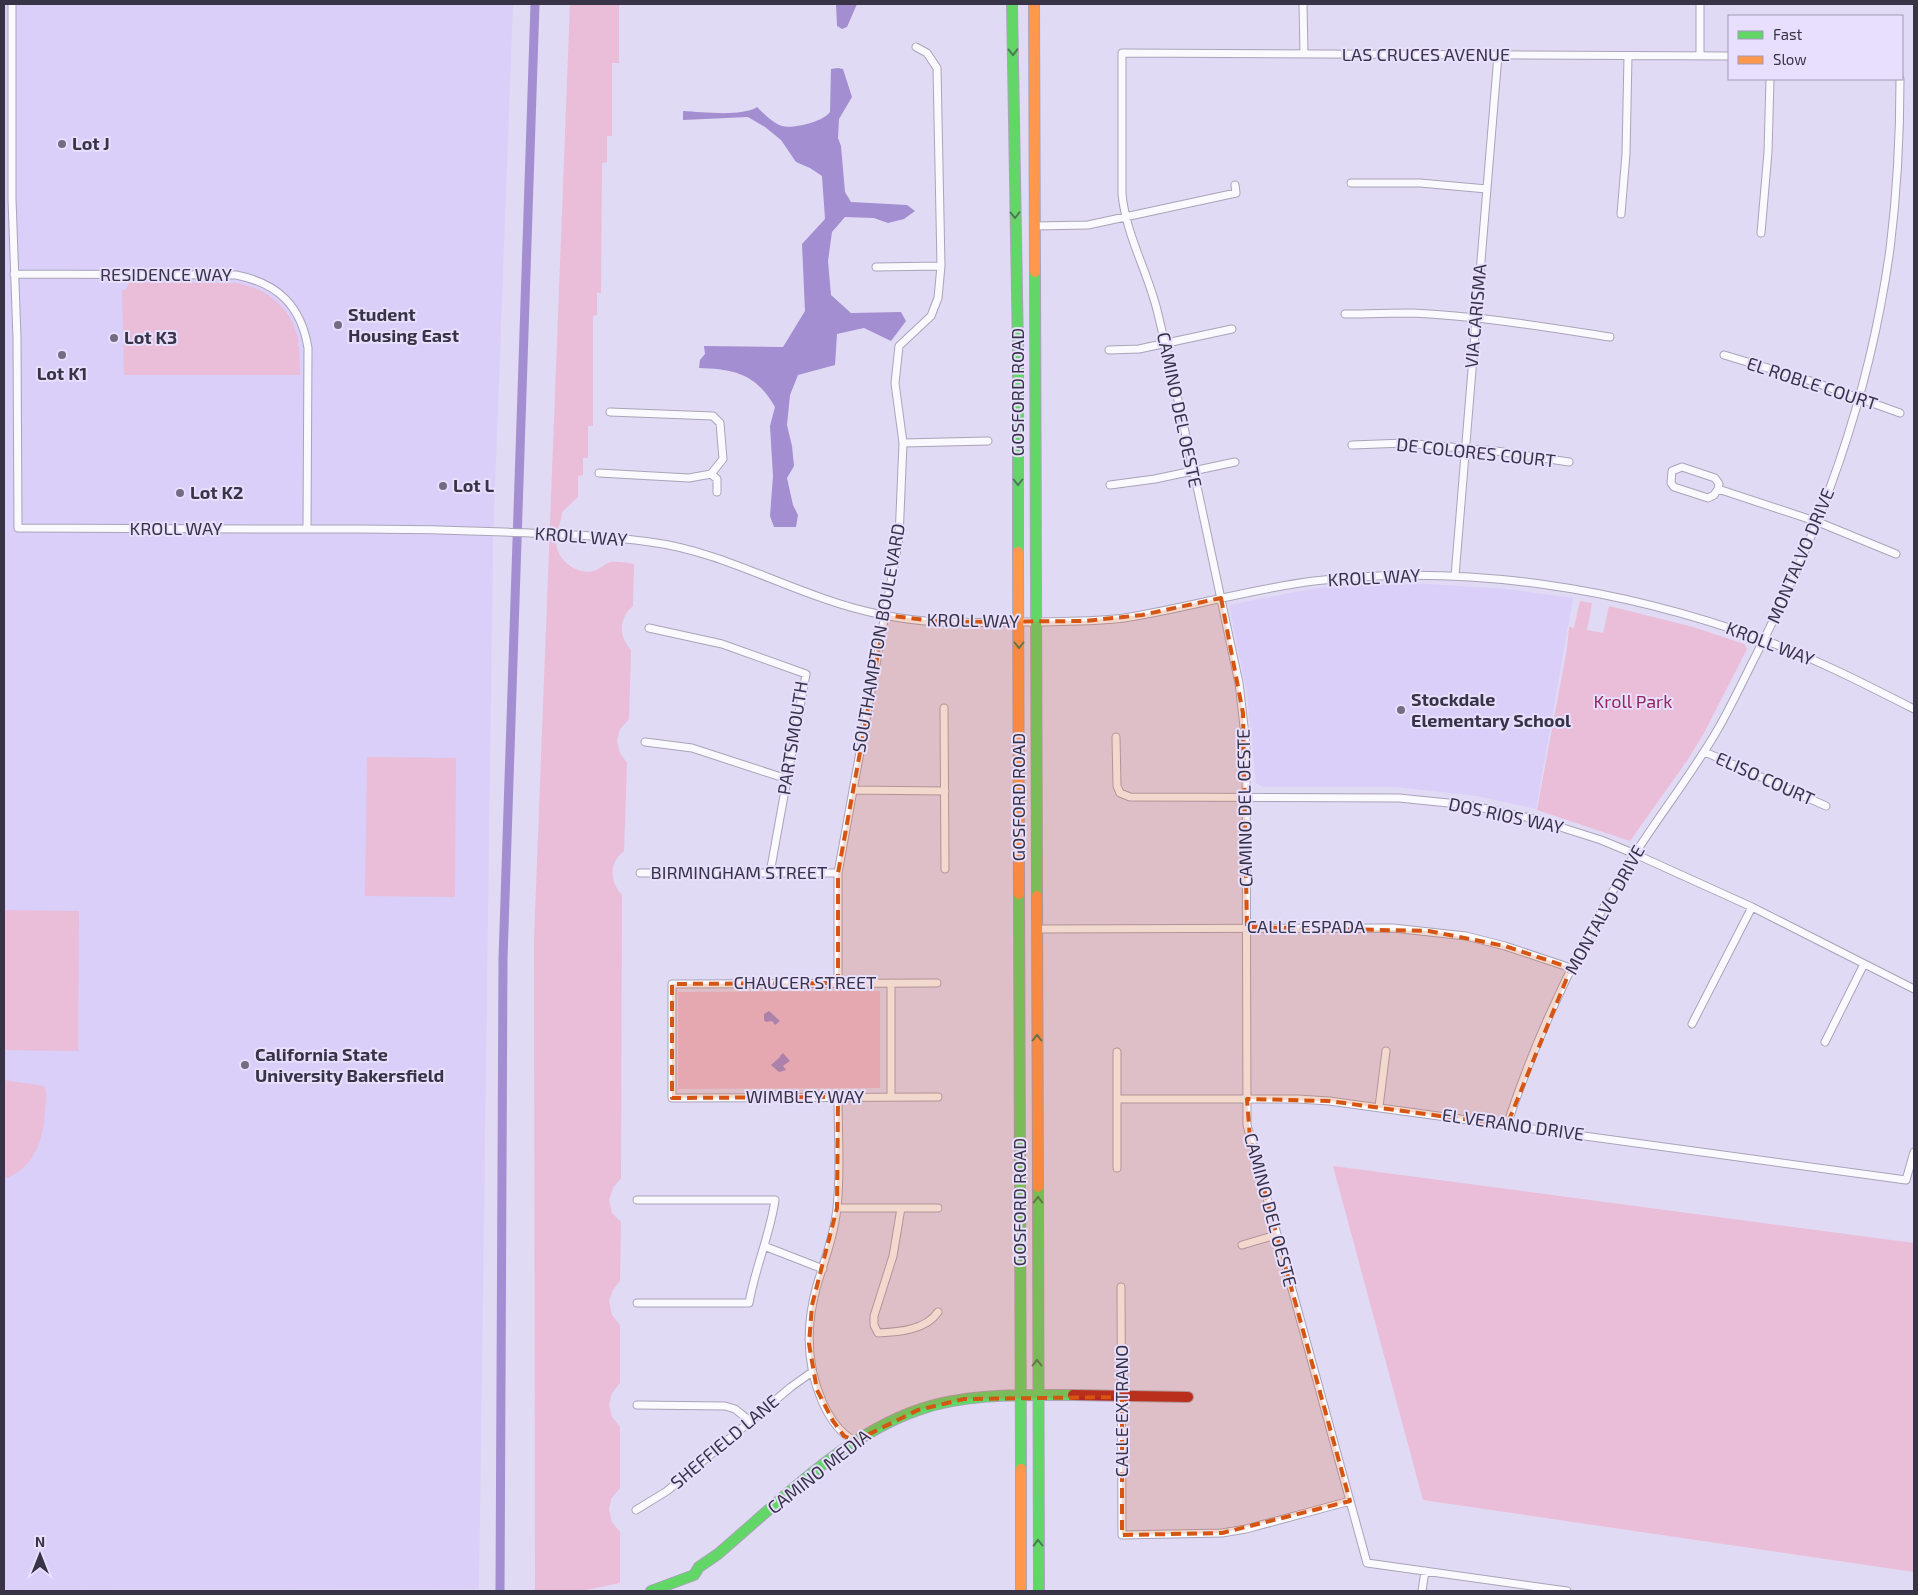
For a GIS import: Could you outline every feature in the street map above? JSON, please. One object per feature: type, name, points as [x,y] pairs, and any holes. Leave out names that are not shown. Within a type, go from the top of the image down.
[{"type":"main road","name":"GOSFORD ROAD","points":[[1012,4],[1018,351],[1021,1591]]},
{"type":"main road","name":"GOSFORD ROAD","points":[[1034,4],[1039,1591]]},
{"type":"main road","name":"CAMINO MEDIA","points":[[651,1591],[694,1575],[699,1567],[718,1554],[831,1458],[855,1441],[896,1418],[941,1404],[964,1400],[1020,1396],[1188,1397]]},
{"type":"street","points":[[12,4],[14,274]]},
{"type":"street","points":[[1303,4],[1304,54]]},
{"type":"street","points":[[1700,4],[1700,56]]},
{"type":"street","name":"SOUTHAMPTON BOULEVARD","points":[[838,983],[838,873],[899,538],[903,443],[895,383],[899,346],[931,316],[938,298],[941,266],[936,68],[927,53],[916,47]]},
{"type":"street","name":"LAS CRUCES AVENUE","points":[[1122,53],[1728,56]]},
{"type":"street","name":"CAMINO DEL OESTE","points":[[1122,53],[1122,194],[1125,217],[1155,301],[1244,713],[1247,1099],[1250,1138],[1367,1562],[1425,1571]]},
{"type":"street","name":"VIA CARISMA","points":[[1455,576],[1498,55]]},
{"type":"street","points":[[1621,214],[1626,154],[1628,56]]},
{"type":"street","points":[[1761,233],[1768,152],[1770,80]]},
{"type":"street","name":"MONTALVO DRIVE","points":[[1507,1125],[1536,1047],[1571,968],[1635,854],[1705,752],[1764,640],[1797,572],[1818,522],[1846,445],[1874,339],[1890,249],[1898,168],[1900,80]]},
{"type":"street","points":[[1351,183],[1420,183],[1487,189]]},
{"type":"street","points":[[1035,226],[1088,225],[1236,193],[1234,185]]},
{"type":"street","points":[[876,267],[941,266]]},
{"type":"street","name":"KROLL WAY","points":[[14,274],[17,338],[18,528],[434,529],[592,536],[651,542],[678,547],[731,562],[828,600],[885,616],[943,622],[1036,622],[1115,619],[1269,588],[1350,577],[1455,576],[1548,586],[1621,599],[1675,612],[1764,640],[1833,668],[1914,709]]},
{"type":"street","name":"RESIDENCE WAY","points":[[14,274],[236,275],[257,280],[282,295],[299,317],[308,348],[307,529]]},
{"type":"street","points":[[1345,314],[1413,313],[1476,318],[1610,337]]},
{"type":"street","points":[[1110,350],[1139,349],[1232,329]]},
{"type":"street","name":"EL ROBLE COURT","points":[[1724,355],[1811,381],[1900,413]]},
{"type":"street","points":[[599,473],[689,478],[711,474],[723,458],[720,422],[713,416],[610,412]]},
{"type":"street","points":[[903,443],[988,441]]},
{"type":"street","name":"DE COLORES COURT","points":[[1352,445],[1405,443],[1465,448],[1570,462]]},
{"type":"street","points":[[1110,485],[1155,479],[1235,462]]},
{"type":"street","points":[[1682,467],[1715,478],[1719,484],[1718,489],[1714,495],[1708,498],[1674,487],[1671,483],[1672,471],[1682,467]]},
{"type":"street","points":[[711,474],[716,479],[716,492]]},
{"type":"street","points":[[1718,489],[1818,522],[1896,554]]},
{"type":"street","name":"PARTSMOUTH","points":[[649,628],[722,644],[806,674],[770,873]]},
{"type":"street","points":[[944,708],[945,869]]},
{"type":"street","name":"DOS RIOS WAY","points":[[1116,737],[1117,786],[1120,793],[1130,797],[1399,798],[1468,805],[1502,811],[1560,826],[1635,854],[1752,907],[1914,989]]},
{"type":"street","points":[[645,742],[692,748],[787,779]]},
{"type":"street","name":"ELISO COURT","points":[[1705,752],[1826,806]]},
{"type":"street","points":[[853,790],[945,791]]},
{"type":"street","name":"BIRMINGHAM STREET","points":[[640,873],[838,873]]},
{"type":"street","points":[[1692,1024],[1752,907]]},
{"type":"street","name":"CALLE ESPADA","points":[[1036,929],[1365,927],[1430,931],[1466,936],[1505,946],[1571,968]]},
{"type":"street","points":[[1825,1042],[1864,964]]},
{"type":"street","points":[[891,983],[891,1097]]},
{"type":"street","name":"CHAUCER STREET","points":[[672,1098],[672,984],[937,983]]},
{"type":"street","points":[[1379,1107],[1386,1051]]},
{"type":"street","points":[[1117,1052],[1117,1168]]},
{"type":"street","points":[[838,1097],[837,1208],[832,1237],[812,1305],[809,1344],[812,1372],[817,1390],[833,1421],[844,1436],[855,1441]]},
{"type":"street","name":"WIMBLEY WAY","points":[[672,1098],[938,1097]]},
{"type":"street","name":"EL VERANO DRIVE","points":[[1117,1099],[1313,1100],[1379,1107],[1906,1180],[1914,1152]]},
{"type":"street","points":[[637,1200],[775,1200],[772,1220],[756,1268],[749,1303],[637,1303]]},
{"type":"street","points":[[837,1208],[938,1208]]},
{"type":"street","points":[[900,1208],[893,1256],[877,1303],[874,1326],[878,1333],[898,1332],[933,1320],[938,1312]]},
{"type":"street","points":[[1242,1245],[1276,1235]]},
{"type":"street","points":[[764,1246],[823,1269]]},
{"type":"street","name":"CALLE EXTRANO","points":[[1122,1287],[1122,1535],[1222,1534],[1350,1501]]},
{"type":"street","name":"SHEFFIELD LANE","points":[[636,1510],[667,1491],[791,1387],[812,1372]]},
{"type":"street","points":[[637,1405],[726,1406],[735,1409],[750,1421]]},
{"type":"street","points":[[1422,1591],[1425,1571],[1567,1591]]},
{"type":"highlighted area","points":[[1221,598],[1243,713],[1247,927],[1429,931],[1505,946],[1571,968],[1507,1125],[1329,1101],[1247,1099],[1250,1138],[1350,1501],[1222,1533],[1122,1535],[1122,1397],[964,1399],[918,1410],[855,1441],[844,1436],[833,1421],[817,1390],[809,1344],[812,1305],[837,1208],[838,1097],[672,1098],[672,984],[838,983],[838,873],[885,615],[943,622],[1085,621],[1142,615]]},
{"type":"shaded area","name":"California State University Bakersfield","points":[[4,4],[513,4],[493,541],[479,1589],[4,1590]]},
{"type":"shaded area","points":[[836,4],[857,4],[847,27],[842,29],[837,26]]},
{"type":"shaded area","points":[[831,69],[843,69],[852,97],[839,119],[838,138],[841,146],[845,192],[851,202],[907,205],[915,211],[904,219],[888,223],[874,218],[845,217],[832,232],[828,261],[831,295],[851,313],[901,312],[906,321],[891,341],[864,328],[837,334],[835,365],[798,375],[790,395],[787,425],[794,466],[787,478],[793,505],[798,515],[796,527],[774,527],[770,516],[773,476],[770,426],[775,407],[768,396],[752,380],[734,372],[699,368],[700,360],[705,354],[704,346],[783,347],[805,311],[802,244],[825,219],[822,176],[796,162],[781,140],[765,127],[748,117],[683,120],[683,111],[732,113],[757,107],[782,126],[808,124],[821,119],[830,112]]},
{"type":"shaded area","name":"Stockdale Elementary School","points":[[1428,584],[1507,589],[1573,598],[1536,809],[1477,796],[1396,787],[1263,787],[1256,783],[1247,694],[1229,605],[1317,588]]},
{"type":"shaded area","points":[[769,1011],[780,1021],[775,1025],[772,1021],[766,1022],[764,1020],[764,1014]]},
{"type":"shaded area","points":[[783,1053],[790,1061],[783,1066],[786,1070],[779,1072],[771,1065]]},
{"type":"green space","points":[[570,4],[619,4],[619,63],[612,63],[612,136],[607,136],[607,162],[602,163],[601,293],[597,293],[597,315],[593,316],[593,426],[588,426],[588,458],[583,458],[583,475],[578,476],[578,497],[562,512],[556,542],[557,549],[564,560],[581,571],[594,571],[611,562],[634,564],[633,606],[625,616],[622,627],[624,639],[631,650],[629,719],[620,729],[617,741],[620,753],[627,763],[624,851],[616,861],[612,872],[615,884],[622,895],[621,1178],[613,1188],[609,1200],[612,1213],[621,1222],[620,1281],[613,1290],[609,1301],[612,1315],[620,1325],[620,1383],[612,1393],[609,1405],[612,1417],[620,1427],[620,1488],[611,1499],[609,1510],[612,1522],[620,1532],[620,1583],[581,1591],[535,1591],[534,940]]},
{"type":"green space","points":[[130,282],[236,283],[265,293],[281,306],[292,322],[298,339],[300,375],[124,375],[122,290],[125,290]]},
{"type":"green space","name":"Kroll Park","points":[[1580,601],[1592,603],[1587,630],[1603,633],[1609,606],[1693,627],[1744,644],[1747,649],[1704,733],[1685,764],[1683,763],[1684,765],[1630,841],[1537,810],[1567,648],[1569,627],[1574,628]]},
{"type":"green space","points":[[367,757],[456,758],[455,897],[365,896]]},
{"type":"green space","points":[[4,910],[79,911],[78,1051],[4,1050]]},
{"type":"green space","points":[[880,991],[880,1088],[678,1089],[678,992]]},
{"type":"green space","points":[[4,1080],[44,1086],[46,1098],[43,1131],[36,1151],[23,1168],[4,1179]]},
{"type":"green space","points":[[1333,1166],[1914,1243],[1914,1572],[1423,1500]]},
{"type":"waterway","points":[[500,1591],[503,959],[535,4]]},
{"type":"traffic: fast","points":[[1012,4],[1018,351],[1018,552]]},
{"type":"traffic: fast","points":[[1035,272],[1037,896]]},
{"type":"traffic: fast","points":[[1019,894],[1021,1469]]},
{"type":"traffic: fast","points":[[1038,1187],[1039,1591]]},
{"type":"traffic: fast","points":[[651,1591],[694,1575],[699,1567],[718,1554],[812,1473],[864,1436],[890,1422],[918,1410],[955,1400],[994,1396],[1073,1395]]},
{"type":"traffic: slow","points":[[1034,4],[1035,272]]},
{"type":"traffic: slow","points":[[1018,552],[1019,894]]},
{"type":"traffic: slow","points":[[1037,896],[1038,1187]]},
{"type":"traffic: slow","points":[[1021,1469],[1021,1591]]},
{"type":"traffic: jam","points":[[1073,1395],[1188,1397]]},
{"type":"place","name":"Lot J","points":[[62,144]]},
{"type":"place","name":"Student Housing East","points":[[338,325]]},
{"type":"place","name":"Lot K3","points":[[114,338]]},
{"type":"place","name":"Lot K1","points":[[62,355]]},
{"type":"place","name":"Lot L","points":[[443,486]]},
{"type":"place","name":"Lot K2","points":[[180,493]]},
{"type":"place","name":"Stockdale Elementary School","points":[[1401,710]]},
{"type":"place","name":"California State University Bakersfield","points":[[245,1065]]}]
